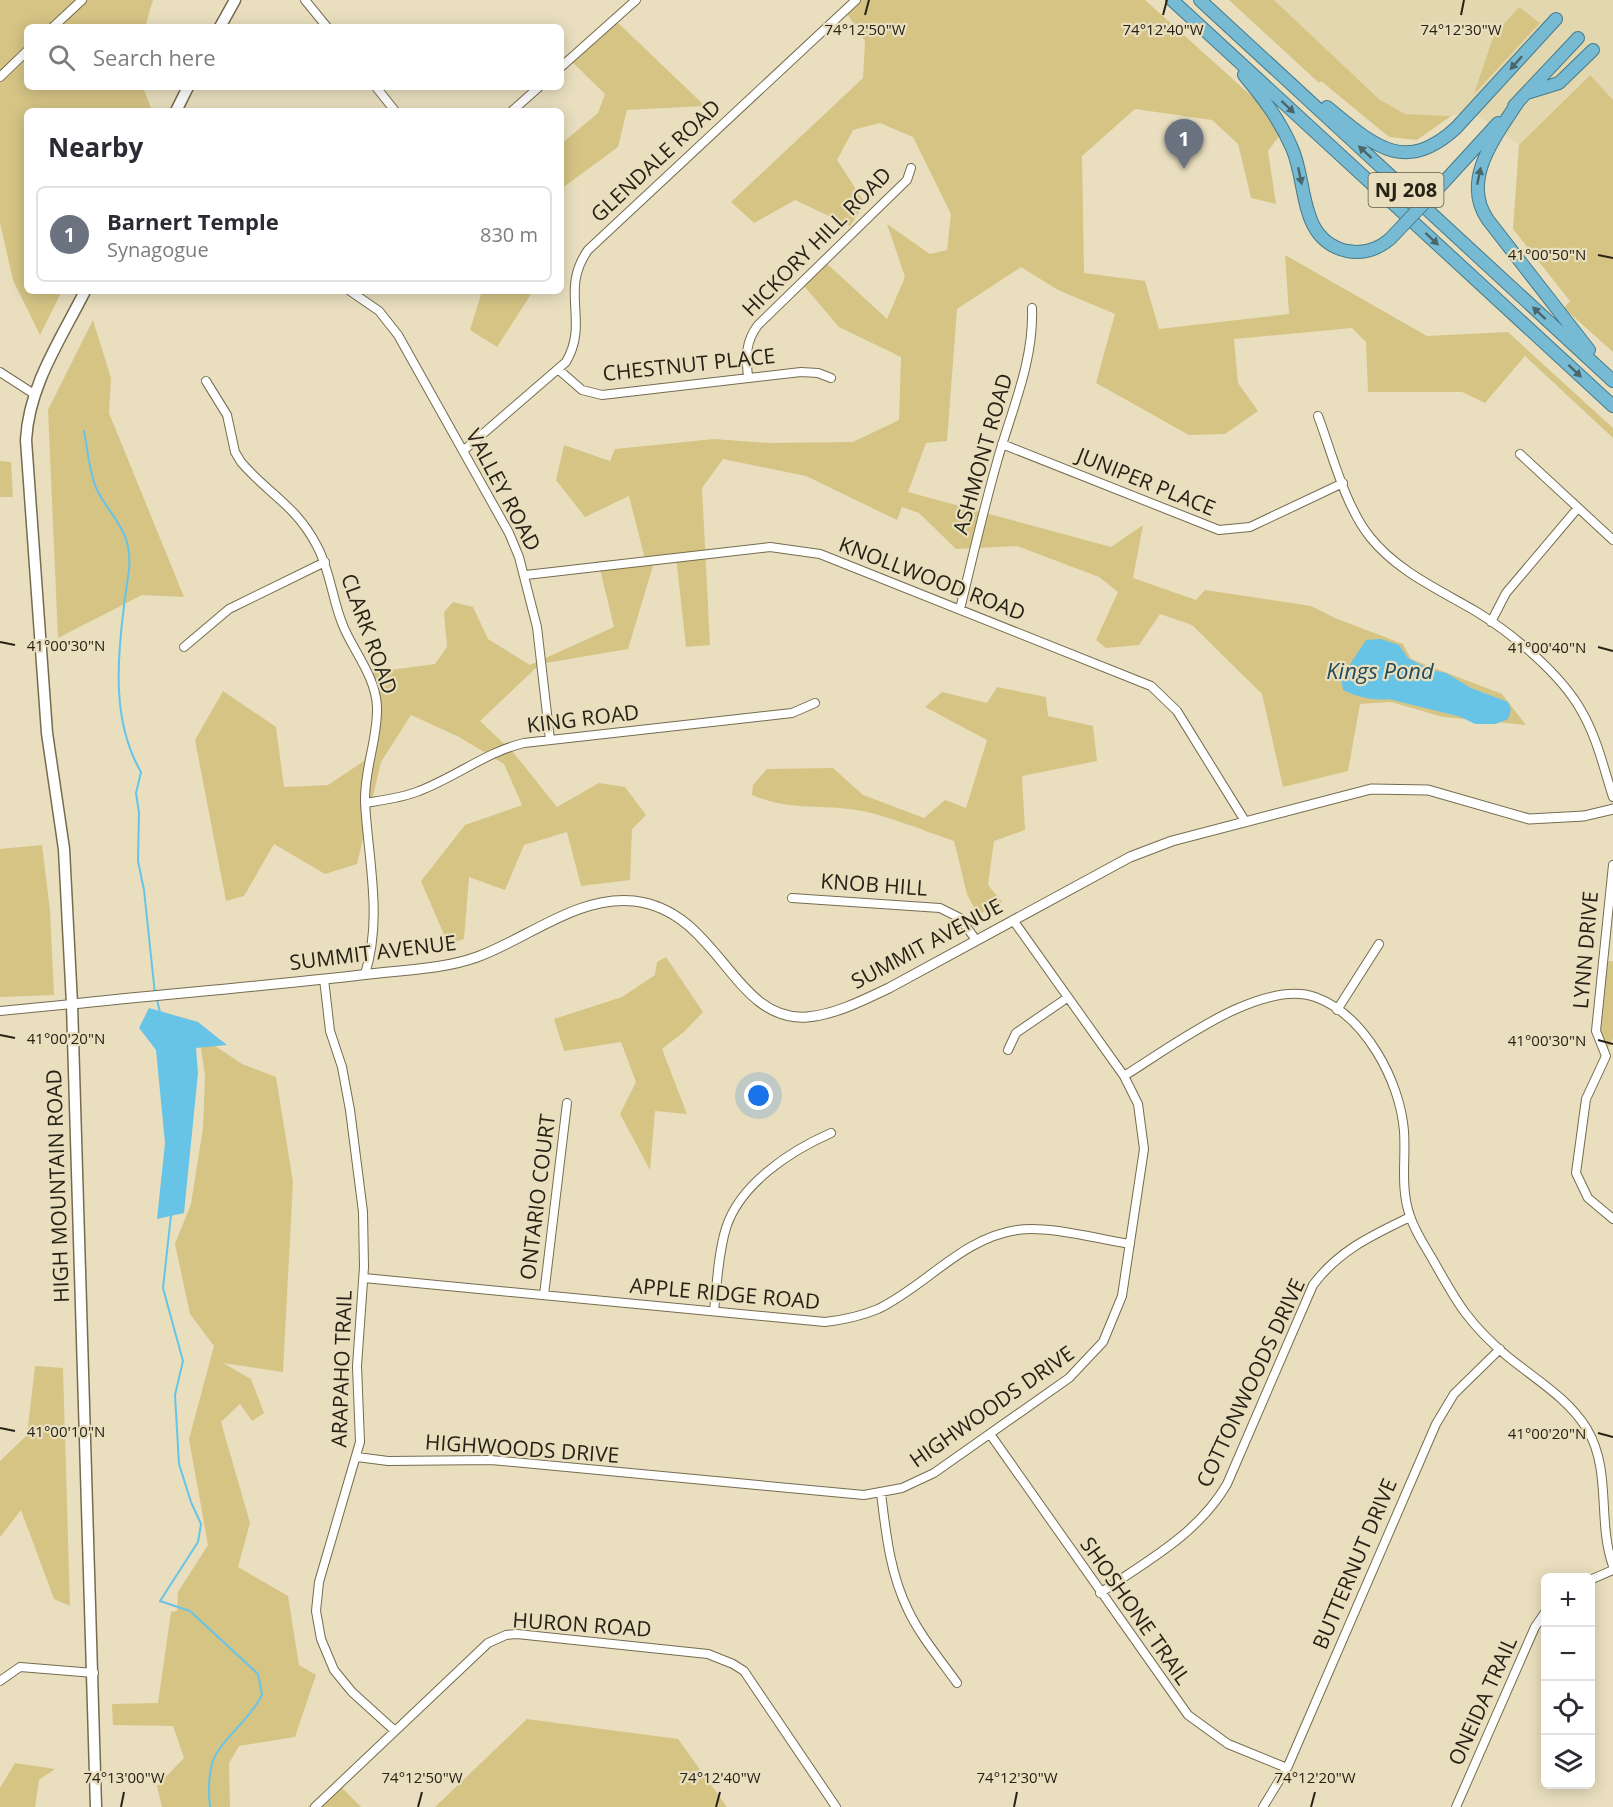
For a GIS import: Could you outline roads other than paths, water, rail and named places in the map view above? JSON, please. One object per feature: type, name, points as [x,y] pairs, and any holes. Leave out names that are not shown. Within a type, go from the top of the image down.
[{"type":"highway","name":"NJ 208","points":[[1172,0],[1613,406]]},
{"type":"highway","name":"NJ 208","points":[[1200,0],[1613,379]]},
{"type":"highway","points":[[1224,22],[1361,133],[1392,151],[1410,154],[1439,143],[1456,128],[1556,19]]},
{"type":"highway","points":[[1214,39],[1263,99],[1284,130],[1300,170],[1309,219],[1319,235],[1334,247],[1352,252],[1369,251],[1390,239],[1578,38]]},
{"type":"highway","points":[[1593,50],[1559,83],[1522,98],[1482,164],[1477,184],[1480,204],[1488,220],[1613,379]]},
{"type":"main road","points":[[222,24],[235,0]]},
{"type":"main road","points":[[178,108],[186,90]]},
{"type":"main road","name":"HIGH MOUNTAIN ROAD","points":[[84,294],[34,394],[26,440],[47,734],[64,849],[72,1004],[94,1673],[96,1807]]},
{"type":"street","points":[[56,24],[82,0]]},
{"type":"street","points":[[305,0],[325,24]]},
{"type":"street","points":[[564,64],[636,0]]},
{"type":"street","name":"GLENDALE ROAD","points":[[463,451],[559,370],[572,352],[577,329],[573,283],[581,260],[588,250],[856,0]]},
{"type":"street","points":[[0,77],[24,54]]},
{"type":"street","points":[[378,90],[393,108]]},
{"type":"street","points":[[515,108],[536,90]]},
{"type":"street","name":"HICKORY HILL ROAD","points":[[748,377],[746,352],[752,334],[758,325],[907,180],[911,168]]},
{"type":"street","name":"VALLEY ROAD","points":[[355,294],[369,302],[389,322],[509,533],[526,575],[537,627],[550,740]]},
{"type":"street","name":"ASHMONT ROAD","points":[[960,609],[1002,444],[1027,367],[1033,327],[1032,308]]},
{"type":"street","name":"CHESTNUT PLACE","points":[[559,370],[582,390],[602,394],[801,372],[818,373],[831,378]]},
{"type":"street","points":[[0,372],[34,394]]},
{"type":"street","name":"CLARK ROAD","points":[[206,381],[227,415],[235,452],[241,462],[295,513],[317,545],[325,562],[338,614],[376,693],[377,718],[367,765],[365,803],[371,853],[373,901],[371,955],[365,974]]},
{"type":"street","points":[[1318,416],[1363,528],[1381,548],[1424,582],[1491,622],[1549,671],[1573,697],[1591,728],[1613,798]]},
{"type":"street","name":"JUNIPER PLACE","points":[[1002,444],[1219,530],[1250,527],[1343,483]]},
{"type":"street","points":[[1520,454],[1613,540]]},
{"type":"street","points":[[1491,622],[1506,592],[1577,509]]},
{"type":"street","name":"KNOLLWOOD ROAD","points":[[526,575],[770,547],[787,547],[820,554],[1138,679],[1156,690],[1177,711],[1245,821]]},
{"type":"street","points":[[184,646],[229,609],[325,562]]},
{"type":"street","name":"KING ROAD","points":[[365,803],[403,797],[421,790],[508,747],[550,740],[792,713],[815,704]]},
{"type":"street","name":"SUMMIT AVENUE","points":[[0,1011],[433,967],[476,957],[587,907],[631,900],[651,904],[682,918],[761,1003],[783,1014],[808,1017],[879,993],[1130,857],[1172,841],[1354,792],[1388,787],[1428,790],[1530,819],[1584,816],[1613,809]]},
{"type":"street","name":"LYNN DRIVE","points":[[1609,1064],[1596,1031],[1613,865]]},
{"type":"street","name":"KNOB HILL","points":[[792,898],[940,908],[960,918],[976,940]]},
{"type":"street","name":"HIGHWOODS DRIVE","points":[[357,1457],[388,1461],[491,1460],[844,1495],[881,1493],[902,1488],[934,1473],[1069,1378],[1093,1356],[1118,1312],[1130,1244],[1144,1134],[1138,1104],[1124,1076],[1013,920]]},
{"type":"street","points":[[1337,1010],[1379,944]]},
{"type":"street","name":"ARAPAHO TRAIL","points":[[324,979],[330,1031],[342,1067],[350,1110],[363,1212],[364,1278],[358,1333],[360,1424],[357,1457],[319,1582],[318,1625],[327,1655],[339,1676],[395,1731]]},
{"type":"street","points":[[1124,1076],[1228,1014],[1264,997],[1300,994],[1315,997],[1337,1010],[1371,1046],[1396,1094],[1404,1129],[1404,1188],[1410,1217],[1455,1302],[1479,1332],[1572,1408],[1588,1431],[1602,1472],[1607,1544],[1613,1568],[1595,1577]]},
{"type":"street","points":[[1008,1050],[1016,1033],[1067,998]]},
{"type":"street","points":[[1609,1064],[1594,1078],[1586,1099],[1576,1173],[1582,1190],[1613,1219]]},
{"type":"street","name":"ONTARIO COURT","points":[[544,1295],[567,1103]]},
{"type":"street","points":[[714,1311],[723,1240],[741,1199],[761,1178],[802,1148],[831,1133]]},
{"type":"street","name":"COTTONWOODS DRIVE","points":[[1100,1593],[1183,1536],[1207,1514],[1227,1484],[1313,1284],[1334,1260],[1348,1249],[1410,1217]]},
{"type":"street","name":"APPLE RIDGE ROAD","points":[[364,1278],[807,1322],[842,1320],[861,1315],[894,1299],[976,1244],[1017,1230],[1046,1230],[1130,1244]]},
{"type":"street","name":"BUTTERNUT DRIVE","points":[[1263,1807],[1287,1768],[1436,1424],[1454,1394],[1500,1349]]},
{"type":"street","name":"SHOSHONE TRAIL","points":[[990,1434],[1188,1715],[1228,1744],[1287,1768]]},
{"type":"street","points":[[881,1493],[888,1550],[900,1592],[917,1627],[957,1683]]},
{"type":"street","name":"ONEIDA TRAIL","points":[[1456,1807],[1541,1617]]},
{"type":"street","name":"HURON ROAD","points":[[315,1807],[488,1643],[506,1635],[517,1634],[708,1654],[727,1660],[744,1671],[836,1807]]},
{"type":"street","points":[[0,1681],[20,1667],[94,1673]]},
{"type":"water","name":"Kings Pond","points":[[1381,639],[1399,645],[1408,658],[1431,670],[1446,673],[1471,688],[1508,702],[1511,710],[1508,719],[1496,724],[1475,724],[1461,717],[1389,699],[1366,698],[1343,690],[1341,678],[1366,640]]},
{"type":"water","points":[[149,1008],[198,1022],[227,1045],[196,1048],[198,1073],[184,1213],[157,1219],[165,1143],[156,1050],[139,1028]]},
{"type":"waterway","points":[[84,431],[94,483],[125,535],[129,550],[120,648],[119,691],[125,733],[141,772],[136,793],[139,813],[138,861],[144,890],[155,994]]},
{"type":"waterway","points":[[157,1000],[160,1012]]},
{"type":"waterway","points":[[171,1215],[163,1288],[183,1361],[175,1395],[179,1464],[191,1502],[201,1524],[198,1542],[160,1601],[190,1611],[258,1674],[262,1695],[215,1756],[210,1778],[210,1807]]},
{"type":"place","name":"Barnert Temple","points":[[1184,169]]}]
